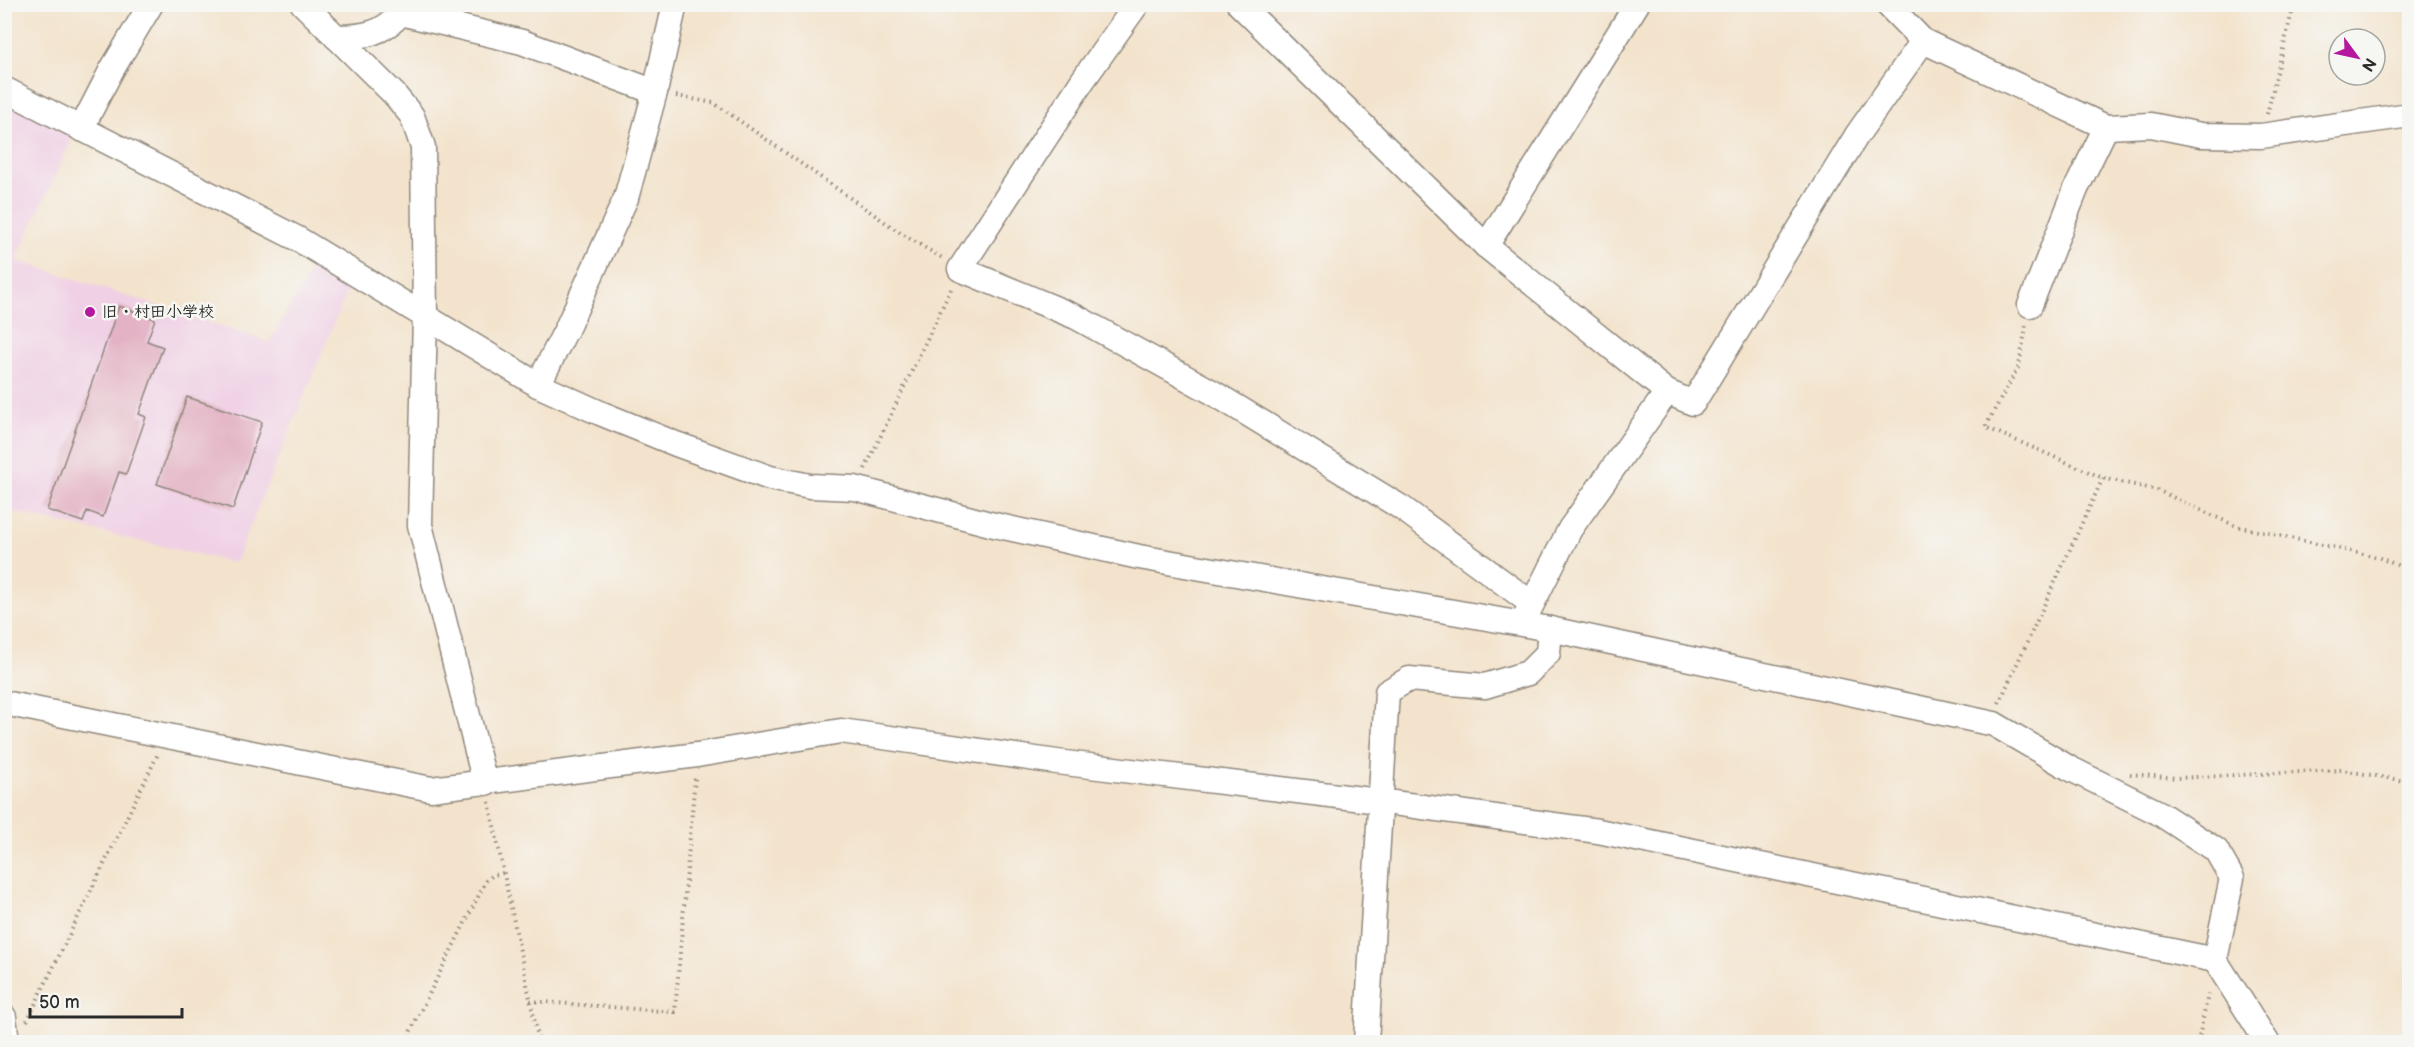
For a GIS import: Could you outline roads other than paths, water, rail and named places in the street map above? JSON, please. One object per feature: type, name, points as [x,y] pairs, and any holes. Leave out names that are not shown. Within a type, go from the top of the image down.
[{"type":"street","points":[[81,129],[111,71],[151,4]]},
{"type":"street","points":[[303,4],[394,94],[411,116],[423,147],[426,316],[420,525],[485,783]]},
{"type":"street","points":[[538,385],[567,328],[626,198],[655,92],[675,4]]},
{"type":"street","points":[[1137,4],[1083,80],[960,269],[1076,316],[1212,392],[1402,508],[1527,614],[1550,629],[1994,724],[2069,768],[2159,813],[2216,850],[2232,878],[2215,960],[2267,1042]]},
{"type":"street","points":[[1239,4],[1486,246],[1667,392],[1693,403],[1857,135],[1923,40]]},
{"type":"street","points":[[1486,246],[1636,4]]},
{"type":"street","points":[[1887,4],[1923,40],[2106,128],[2151,125],[2201,135],[2261,136],[2409,115]]},
{"type":"street","points":[[336,37],[363,37],[393,23],[401,13],[522,42],[655,92]]},
{"type":"street","points":[[4,89],[298,239],[538,385],[622,422],[770,478],[810,486],[855,488],[990,524],[1139,556],[1527,614]]},
{"type":"street","points":[[2030,305],[2076,189],[2106,128]]},
{"type":"street","points":[[1527,614],[1570,529],[1667,392]]},
{"type":"street","points":[[1366,1042],[1387,692],[1409,679],[1485,686],[1528,673],[1548,653],[1550,629]]},
{"type":"street","points":[[4,703],[431,789],[697,755],[841,730],[1057,762],[1379,801],[1599,831],[2215,960]]},
{"type":"street","points":[[4,1017],[7,1042]]},
{"type":"waterway","points":[[2406,4],[2410,5]]},
{"type":"place","name":"旧・村田小学校","points":[[90,312]]}]
